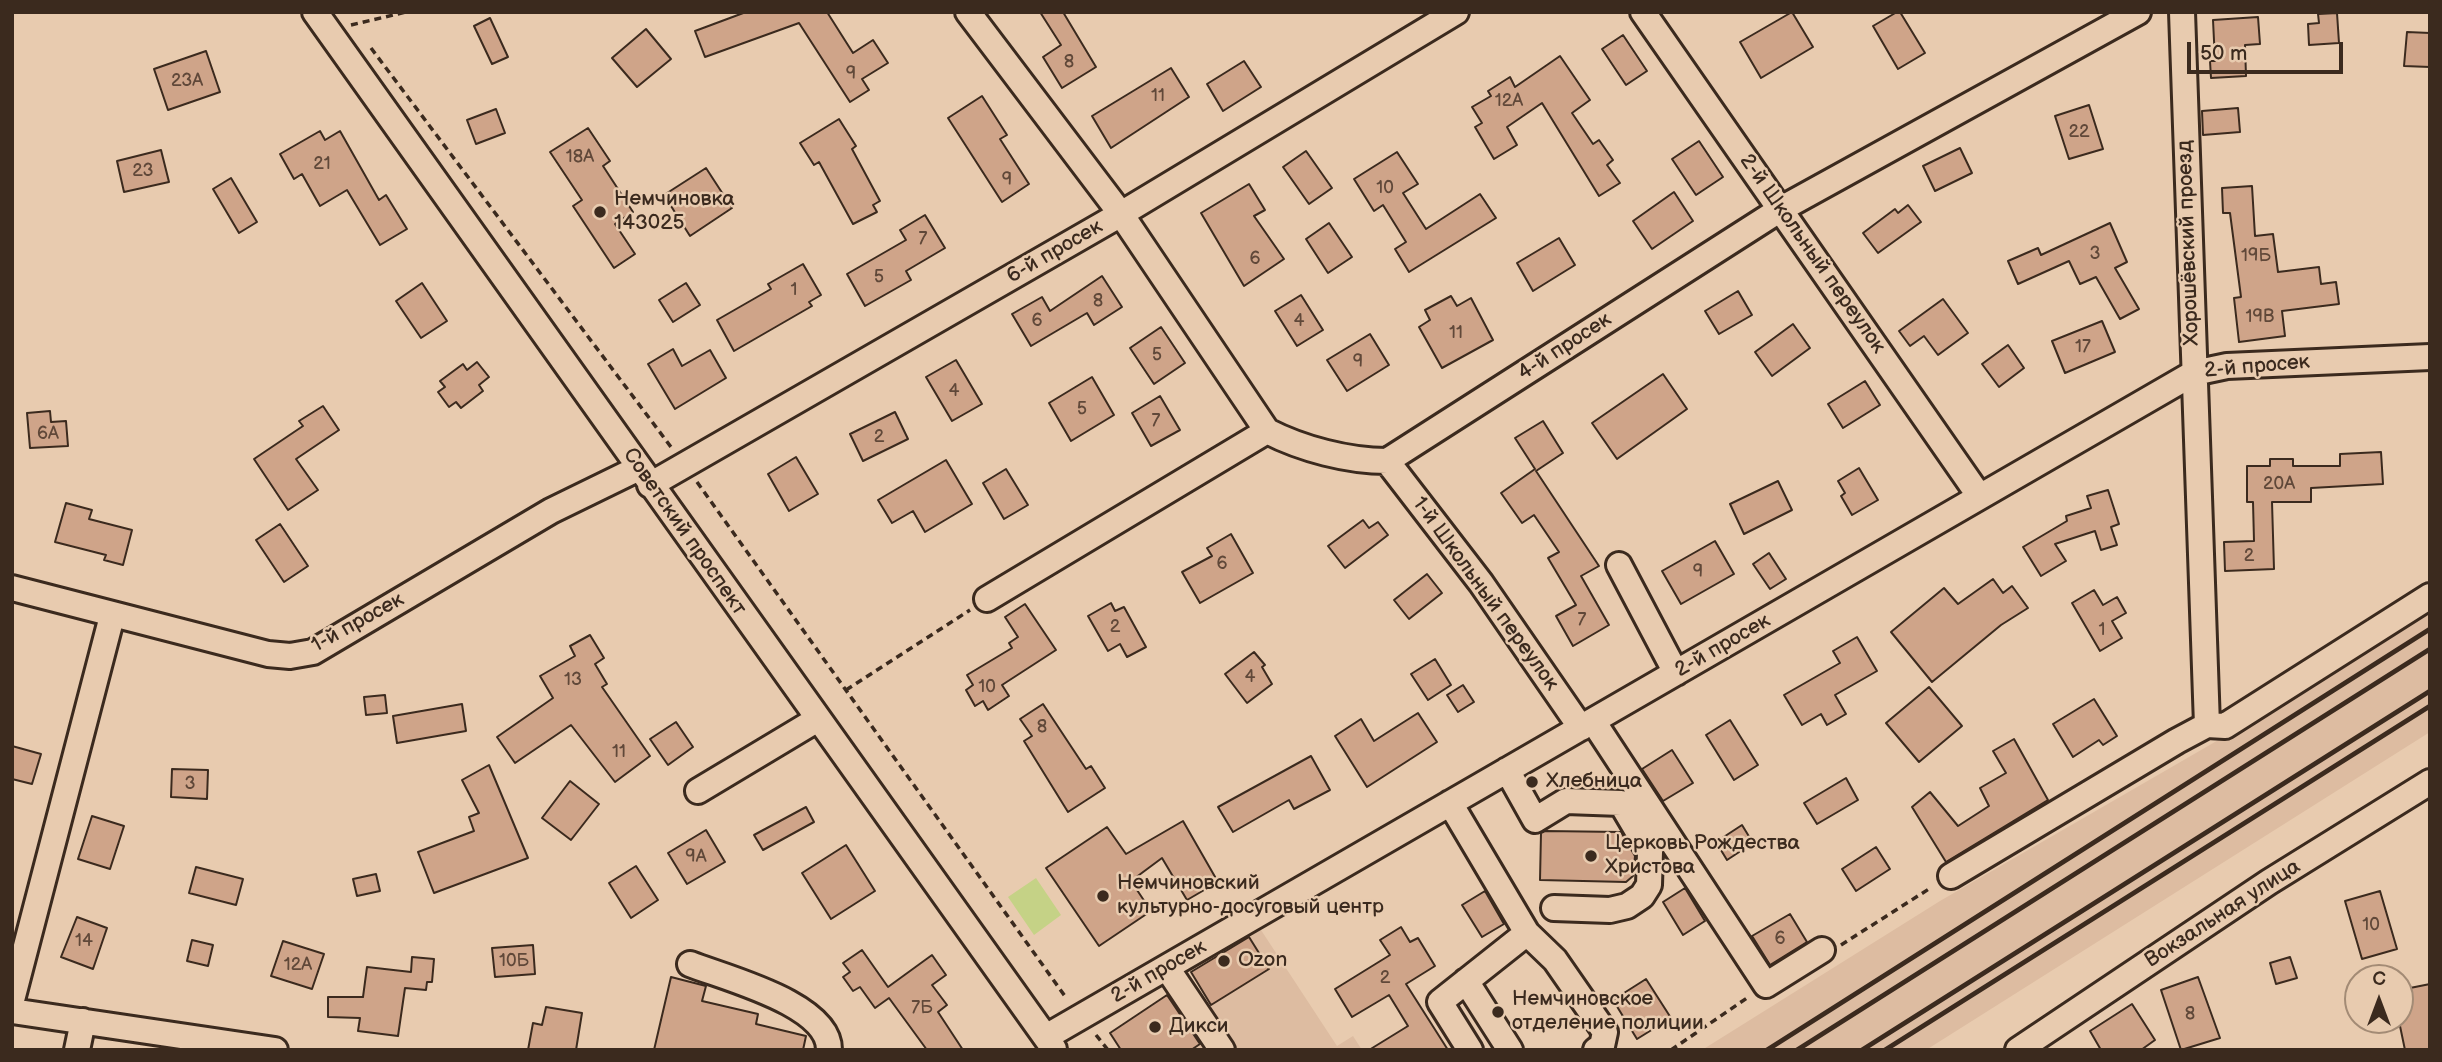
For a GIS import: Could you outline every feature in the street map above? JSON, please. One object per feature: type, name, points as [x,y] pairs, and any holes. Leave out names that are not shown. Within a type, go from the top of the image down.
[{"type":"street","name":"Советский проспект","points":[[315,12],[338,26],[644,476],[1050,1044]]},
{"type":"street","points":[[968,12],[1121,214],[1267,431],[1284,440],[1364,461],[1387,461]]},
{"type":"street","name":"6-й просек","points":[[644,476],[685,465],[1121,214],[1456,12]]},
{"type":"street","name":"2-й Школьный переулок","points":[[1643,12],[1980,497]]},
{"type":"street","name":"4-й просек","points":[[1387,461],[1781,209],[2138,12]]},
{"type":"street","name":"Хорошёвский проезд","points":[[2182,12],[2207,725]]},
{"type":"street","name":"2-й просек","points":[[1050,1044],[1082,1016],[2194,373],[2227,366],[2430,357]]},
{"type":"street","points":[[987,599],[1267,431]]},
{"type":"street","name":"1-й Школьный переулок","points":[[1387,461],[1587,724],[1766,985]]},
{"type":"street","name":"1-й просек","points":[[12,588],[112,616],[268,654],[290,656],[313,652],[551,511],[644,476]]},
{"type":"street","points":[[1619,565],[1676,673]]},
{"type":"street","points":[[1951,876],[2207,725],[2225,726],[2430,596]]},
{"type":"street","points":[[12,1000],[112,616]]},
{"type":"street","points":[[698,791],[817,719]]},
{"type":"street","points":[[1507,771],[1535,820],[1566,802],[1620,803],[1650,852],[1649,886],[1635,902],[1609,909],[1554,908]]},
{"type":"street","name":"Вокзальная улица","points":[[2018,1050],[2258,890],[2430,782]]},
{"type":"street","points":[[1450,803],[1527,933],[1555,960],[1605,1032],[1602,1046],[1596,1050]]},
{"type":"street","points":[[1470,1050],[1440,1002],[1527,933]]},
{"type":"street","points":[[1766,985],[1822,950]]},
{"type":"street","points":[[690,964],[796,1005],[826,1031],[830,1050]]},
{"type":"street","points":[[1167,968],[1222,1050]]},
{"type":"street","points":[[1466,981],[1510,1050]]},
{"type":"street","points":[[12,1011],[275,1050]]},
{"type":"street","points":[[77,1050],[83,1021]]},
{"type":"path","points":[[338,26],[406,12]]},
{"type":"path","points":[[338,26],[353,24]]},
{"type":"path","points":[[353,24],[361,35]]},
{"type":"path","points":[[370,46],[685,465],[1068,1001],[1108,1050]]},
{"type":"path","points":[[846,690],[987,599]]},
{"type":"path","points":[[1822,950],[1836,948],[1951,876]]},
{"type":"path","points":[[1671,1050],[1766,985]]},
{"type":"shaded area","points":[[2430,607],[2430,732],[1926,1050],[1702,1050],[1940,901],[2272,709]]},
{"type":"shaded area","points":[[1261,930],[1337,1046],[1353,1036],[1362,1050],[1191,1050],[1201,1043],[1186,1020],[1269,969],[1249,937]]},
{"type":"green space","points":[[1036,878],[1061,915],[1034,935],[1008,897]]},
{"type":"building","points":[[746,12],[827,12],[853,53],[873,40],[888,63],[862,79],[869,90],[850,102],[799,23],[705,57],[695,31]]},
{"type":"building","points":[[1040,12],[1063,12],[1096,67],[1062,88],[1043,57],[1061,45]]},
{"type":"building","points":[[1792,12],[1813,47],[1761,78],[1740,42]]},
{"type":"building","points":[[1900,12],[1925,53],[1898,69],[1873,26]]},
{"type":"building","points":[[2337,13],[2339,43],[2309,45],[2308,24],[2319,23],[2318,14]]},
{"type":"building","points":[[2258,17],[2260,44],[2245,45],[2246,76],[2211,78],[2210,61],[2215,61],[2213,20]]},
{"type":"building","points":[[490,18],[508,57],[492,64],[474,26]]},
{"type":"building","points":[[646,29],[671,59],[637,87],[612,58]]},
{"type":"building","points":[[2407,32],[2430,33],[2430,67],[2404,66]]},
{"type":"building","points":[[1623,35],[1647,71],[1626,85],[1602,49]]},
{"type":"building","points":[[206,51],[220,92],[168,110],[154,69]]},
{"type":"building","points":[[1560,56],[1590,100],[1572,113],[1593,144],[1599,140],[1613,160],[1607,165],[1620,183],[1599,196],[1542,103],[1507,127],[1517,145],[1494,159],[1475,127],[1482,123],[1472,107],[1491,96],[1488,91],[1510,77],[1515,87]]},
{"type":"building","points":[[1244,61],[1261,87],[1223,111],[1207,84]]},
{"type":"building","points":[[1171,68],[1189,97],[1111,148],[1092,116]]},
{"type":"building","points":[[982,96],[1007,135],[1000,139],[1029,184],[1002,202],[948,118]]},
{"type":"building","points":[[2089,105],[2103,149],[2069,159],[2055,116]]},
{"type":"building","points":[[2238,108],[2240,132],[2203,135],[2202,111]]},
{"type":"building","points":[[496,109],[505,133],[476,144],[467,120]]},
{"type":"building","points":[[839,119],[856,146],[852,149],[880,201],[873,205],[877,212],[853,224],[819,162],[814,165],[800,143]]},
{"type":"building","points":[[588,128],[610,161],[603,166],[633,212],[615,224],[635,254],[614,268],[573,206],[582,200],[550,152]]},
{"type":"building","points":[[320,131],[325,140],[340,131],[379,200],[386,195],[407,229],[380,245],[347,190],[320,206],[302,174],[294,179],[280,154]]},
{"type":"building","points":[[1699,141],[1723,177],[1696,195],[1672,159]]},
{"type":"building","points":[[1960,148],[1972,173],[1935,191],[1923,166]]},
{"type":"building","points":[[161,150],[169,182],[124,192],[117,161]]},
{"type":"building","points":[[1306,151],[1332,188],[1309,204],[1283,167]]},
{"type":"building","points":[[1397,152],[1418,184],[1403,193],[1426,229],[1480,194],[1496,218],[1409,272],[1395,249],[1406,242],[1383,205],[1374,211],[1354,179]]},
{"type":"building","points":[[706,168],[732,208],[690,236],[664,195]]},
{"type":"building","points":[[231,178],[257,222],[239,233],[213,189]]},
{"type":"building","points":[[1249,184],[1265,210],[1254,216],[1284,259],[1244,286],[1201,213]]},
{"type":"building","points":[[2252,186],[2255,236],[2273,234],[2278,272],[2319,267],[2321,284],[2336,282],[2339,304],[2282,311],[2285,336],[2239,342],[2234,298],[2241,297],[2230,213],[2223,213],[2222,188]]},
{"type":"building","points":[[1674,192],[1693,221],[1652,249],[1633,221]]},
{"type":"building","points":[[1908,205],[1921,222],[1878,253],[1863,233],[1895,209],[1898,213]]},
{"type":"building","points":[[925,215],[945,248],[906,271],[911,280],[865,306],[847,274],[906,240],[900,230]]},
{"type":"building","points":[[1329,223],[1352,257],[1328,273],[1306,239]]},
{"type":"building","points":[[2110,223],[2127,262],[2115,268],[2139,309],[2120,319],[2096,277],[2080,284],[2069,261],[2018,284],[2008,261],[2038,248],[2041,255]]},
{"type":"building","points":[[1559,238],[1575,265],[1533,291],[1517,263]]},
{"type":"building","points":[[803,264],[821,295],[809,302],[812,306],[734,351],[717,320],[771,289],[768,284]]},
{"type":"building","points":[[1102,276],[1122,307],[1094,325],[1087,313],[1031,346],[1012,314],[1042,297],[1050,311]]},
{"type":"building","points":[[422,283],[447,321],[421,338],[396,301]]},
{"type":"building","points":[[686,283],[700,305],[673,322],[659,300]]},
{"type":"building","points":[[1738,291],[1752,315],[1719,334],[1705,311]]},
{"type":"building","points":[[1301,295],[1323,330],[1297,346],[1275,311]]},
{"type":"building","points":[[1451,296],[1457,306],[1471,298],[1493,340],[1442,368],[1419,327],[1430,320],[1425,310]]},
{"type":"building","points":[[1943,299],[1968,333],[1938,355],[1924,336],[1910,346],[1899,331]]},
{"type":"building","points":[[2102,321],[2115,352],[2065,373],[2052,341]]},
{"type":"building","points":[[1793,324],[1810,348],[1772,376],[1755,352]]},
{"type":"building","points":[[1161,327],[1185,363],[1154,384],[1130,348]]},
{"type":"building","points":[[1370,334],[1389,365],[1347,391],[1327,360]]},
{"type":"building","points":[[2008,345],[2024,368],[1999,387],[1982,364]]},
{"type":"building","points":[[673,349],[682,366],[710,350],[726,378],[675,409],[648,364]]},
{"type":"building","points":[[956,360],[982,404],[952,421],[926,377]]},
{"type":"building","points":[[477,362],[489,377],[479,385],[483,391],[461,408],[456,402],[449,407],[438,392],[445,387],[440,381],[463,364],[467,370]]},
{"type":"building","points":[[1663,374],[1687,409],[1617,459],[1592,423]]},
{"type":"building","points":[[1092,377],[1114,415],[1071,441],[1049,403]]},
{"type":"building","points":[[1865,381],[1880,405],[1843,428],[1828,404]]},
{"type":"building","points":[[1160,396],[1180,430],[1151,446],[1132,413]]},
{"type":"building","points":[[323,406],[339,430],[296,459],[318,490],[288,510],[254,459],[303,426],[299,421]]},
{"type":"building","points":[[50,411],[51,422],[66,421],[68,446],[30,448],[27,413]]},
{"type":"building","points":[[895,412],[908,439],[863,461],[850,434]]},
{"type":"building","points":[[1543,421],[1563,453],[1536,471],[1599,566],[1581,576],[1609,625],[1573,646],[1556,616],[1576,605],[1548,558],[1559,552],[1534,515],[1522,523],[1501,493],[1535,469],[1515,438]]},
{"type":"building","points":[[2381,452],[2383,484],[2311,488],[2311,502],[2272,502],[2274,569],[2225,571],[2224,542],[2254,541],[2253,502],[2247,502],[2247,466],[2270,466],[2270,459],[2293,459],[2293,466],[2340,466],[2340,454]]},
{"type":"building","points":[[796,457],[818,494],[789,511],[768,474]]},
{"type":"building","points":[[946,460],[972,504],[925,532],[913,511],[892,523],[878,500]]},
{"type":"building","points":[[1859,468],[1878,500],[1852,515],[1841,496],[1845,493],[1838,481]]},
{"type":"building","points":[[1006,469],[1028,505],[1004,519],[983,483]]},
{"type":"building","points":[[1778,481],[1792,510],[1744,534],[1730,504]]},
{"type":"building","points":[[2108,490],[2119,524],[2111,527],[2117,545],[2101,550],[2095,531],[2055,544],[2066,561],[2041,576],[2023,547],[2067,521],[2066,516],[2091,508],[2087,496]]},
{"type":"building","points":[[66,503],[92,510],[89,519],[132,530],[123,565],[104,560],[106,555],[55,542]]},
{"type":"building","points":[[1363,520],[1369,528],[1378,522],[1388,535],[1345,568],[1328,546]]},
{"type":"building","points":[[280,524],[308,566],[284,582],[256,540]]},
{"type":"building","points":[[1231,534],[1253,573],[1200,603],[1182,572],[1212,556],[1207,548]]},
{"type":"building","points":[[1715,541],[1734,574],[1681,604],[1662,571]]},
{"type":"building","points":[[1769,553],[1786,579],[1770,589],[1753,564]]},
{"type":"building","points":[[1427,574],[1442,593],[1409,619],[1394,600]]},
{"type":"building","points":[[1993,579],[2003,593],[2012,586],[2028,608],[2001,625],[1932,682],[1891,632],[1944,588],[1958,604]]},
{"type":"building","points":[[2094,590],[2103,605],[2117,597],[2126,613],[2112,621],[2122,638],[2100,651],[2072,603]]},
{"type":"building","points":[[1111,603],[1115,611],[1124,607],[1146,647],[1127,657],[1120,644],[1108,651],[1088,616]]},
{"type":"building","points":[[1025,604],[1056,650],[1002,685],[1009,696],[988,710],[983,701],[975,706],[966,690],[973,685],[967,675],[1012,648],[1009,643],[1018,637],[1005,617]]},
{"type":"building","points":[[590,635],[604,658],[595,664],[607,684],[602,687],[650,756],[615,782],[571,725],[515,763],[497,737],[553,698],[540,676],[575,656],[570,646]]},
{"type":"building","points":[[1857,637],[1877,671],[1835,695],[1846,714],[1827,725],[1821,714],[1802,725],[1784,695],[1840,663],[1833,651]]},
{"type":"building","points":[[1254,652],[1265,665],[1262,667],[1272,684],[1247,703],[1225,674]]},
{"type":"building","points":[[1435,659],[1451,685],[1428,700],[1411,674]]},
{"type":"building","points":[[1463,685],[1474,702],[1458,712],[1447,695]]},
{"type":"building","points":[[1929,687],[1962,726],[1919,762],[1886,723]]},
{"type":"building","points":[[385,695],[387,713],[366,715],[364,697]]},
{"type":"building","points":[[2094,699],[2117,736],[2103,745],[2099,740],[2073,757],[2053,724]]},
{"type":"building","points":[[462,704],[466,731],[397,743],[393,716]]},
{"type":"building","points":[[1043,704],[1086,769],[1091,766],[1105,788],[1068,812],[1024,741],[1032,736],[1020,719]]},
{"type":"building","points":[[1418,713],[1437,742],[1367,787],[1335,736],[1361,719],[1374,741]]},
{"type":"building","points":[[1730,720],[1758,765],[1734,780],[1706,735]]},
{"type":"building","points":[[676,722],[693,747],[668,765],[650,739]]},
{"type":"building","points":[[2014,739],[2048,800],[1946,862],[1912,807],[1930,792],[1958,826],[1989,806],[1980,788],[2006,773],[1993,751]]},
{"type":"building","points":[[12,746],[41,754],[32,784],[12,779]]},
{"type":"building","points":[[1672,750],[1693,783],[1663,801],[1642,769]]},
{"type":"building","points":[[1311,756],[1330,790],[1294,809],[1289,800],[1233,832],[1218,807]]},
{"type":"building","points":[[489,765],[528,858],[434,893],[418,852],[474,831],[469,817],[479,813],[462,780]]},
{"type":"building","points":[[172,769],[208,770],[207,799],[171,797]]},
{"type":"building","points":[[1846,778],[1858,800],[1817,824],[1804,803]]},
{"type":"building","points":[[570,781],[599,804],[571,840],[542,818]]},
{"type":"building","points":[[806,807],[814,822],[763,850],[754,835]]},
{"type":"building","points":[[92,816],[124,826],[110,869],[78,859]]},
{"type":"building","name":"Немчиновский культурно-досуговый центр","points":[[1183,821],[1218,882],[1187,900],[1162,858],[1131,881],[1151,911],[1099,946],[1046,868],[1107,827],[1126,854]]},
{"type":"building","points":[[1742,825],[1753,843],[1727,860],[1716,842]]},
{"type":"building","points":[[706,830],[725,862],[687,884],[668,853]]},
{"type":"building","name":"Церковь Рождества Христова","points":[[1621,832],[1635,856],[1633,876],[1626,882],[1540,880],[1541,833]]},
{"type":"building","points":[[846,845],[875,891],[831,919],[802,873]]},
{"type":"building","points":[[1876,847],[1890,869],[1856,891],[1842,869]]},
{"type":"building","points":[[636,866],[658,900],[631,918],[609,883]]},
{"type":"building","points":[[196,867],[243,879],[236,905],[189,893]]},
{"type":"building","points":[[376,874],[380,891],[357,896],[353,879]]},
{"type":"building","points":[[1685,888],[1705,921],[1683,935],[1663,902]]},
{"type":"building","points":[[1485,891],[1504,924],[1482,937],[1462,905]]},
{"type":"building","points":[[2380,891],[2397,949],[2362,959],[2345,901]]},
{"type":"building","points":[[1790,914],[1807,942],[1770,965],[1752,936]]},
{"type":"building","points":[[77,917],[107,928],[93,969],[61,957]]},
{"type":"building","points":[[1401,927],[1410,942],[1418,938],[1435,966],[1406,984],[1448,1050],[1369,1050],[1408,1026],[1389,995],[1352,1017],[1335,989],[1390,955],[1380,940]]},
{"type":"building","points":[[1249,937],[1269,969],[1211,1005],[1191,972]]},
{"type":"building","points":[[192,940],[213,945],[208,966],[187,961]]},
{"type":"building","points":[[283,941],[324,954],[312,989],[271,976]]},
{"type":"building","points":[[533,945],[535,974],[495,977],[492,948]]},
{"type":"building","points":[[862,950],[888,987],[932,955],[946,975],[932,985],[947,1005],[938,1012],[963,1050],[927,1050],[889,998],[875,1008],[860,987],[853,991],[843,977],[850,972],[843,963]]},
{"type":"building","points":[[412,957],[434,959],[432,982],[427,982],[426,990],[405,988],[398,1036],[358,1031],[360,1018],[328,1017],[328,997],[363,997],[367,967],[411,972]]},
{"type":"building","points":[[2290,957],[2297,978],[2276,984],[2270,963]]},
{"type":"building","points":[[671,977],[706,986],[702,1001],[758,1014],[756,1024],[806,1036],[803,1050],[654,1050]]},
{"type":"building","points":[[2198,977],[2220,1038],[2181,1050],[2161,990]]},
{"type":"building","points":[[1646,979],[1671,1018],[1637,1039],[1613,1000]]},
{"type":"building","points":[[2430,984],[2430,1050],[2405,1050],[2402,1034],[2414,1034],[2414,987]]},
{"type":"building","name":"Дикси","points":[[1167,995],[1200,1044],[1191,1050],[1121,1050],[1110,1033]]},
{"type":"building","points":[[2132,1004],[2155,1040],[2141,1050],[2101,1050],[2090,1031]]},
{"type":"building","points":[[546,1007],[582,1013],[576,1050],[528,1050],[533,1023],[542,1025]]},
{"type":"railway","points":[[1767,1050],[2430,629]]},
{"type":"railway","points":[[1797,1050],[2430,649]]},
{"type":"railway","points":[[1862,1050],[2430,691]]},
{"type":"railway","points":[[1885,1050],[2430,706]]},
{"type":"place","name":"Немчиновка 143025","points":[[600,212]]},
{"type":"place","name":"Хлебница","points":[[1532,782]]},
{"type":"place","name":"Церковь Рождества Христова","points":[[1591,856]]},
{"type":"place","name":"Немчиновский культурно-досуговый центр","points":[[1103,896]]},
{"type":"place","name":"Ozon","points":[[1224,961]]},
{"type":"place","name":"Немчиновское отделение полиции","points":[[1498,1012]]},
{"type":"place","name":"Дикси","points":[[1155,1027]]}]
